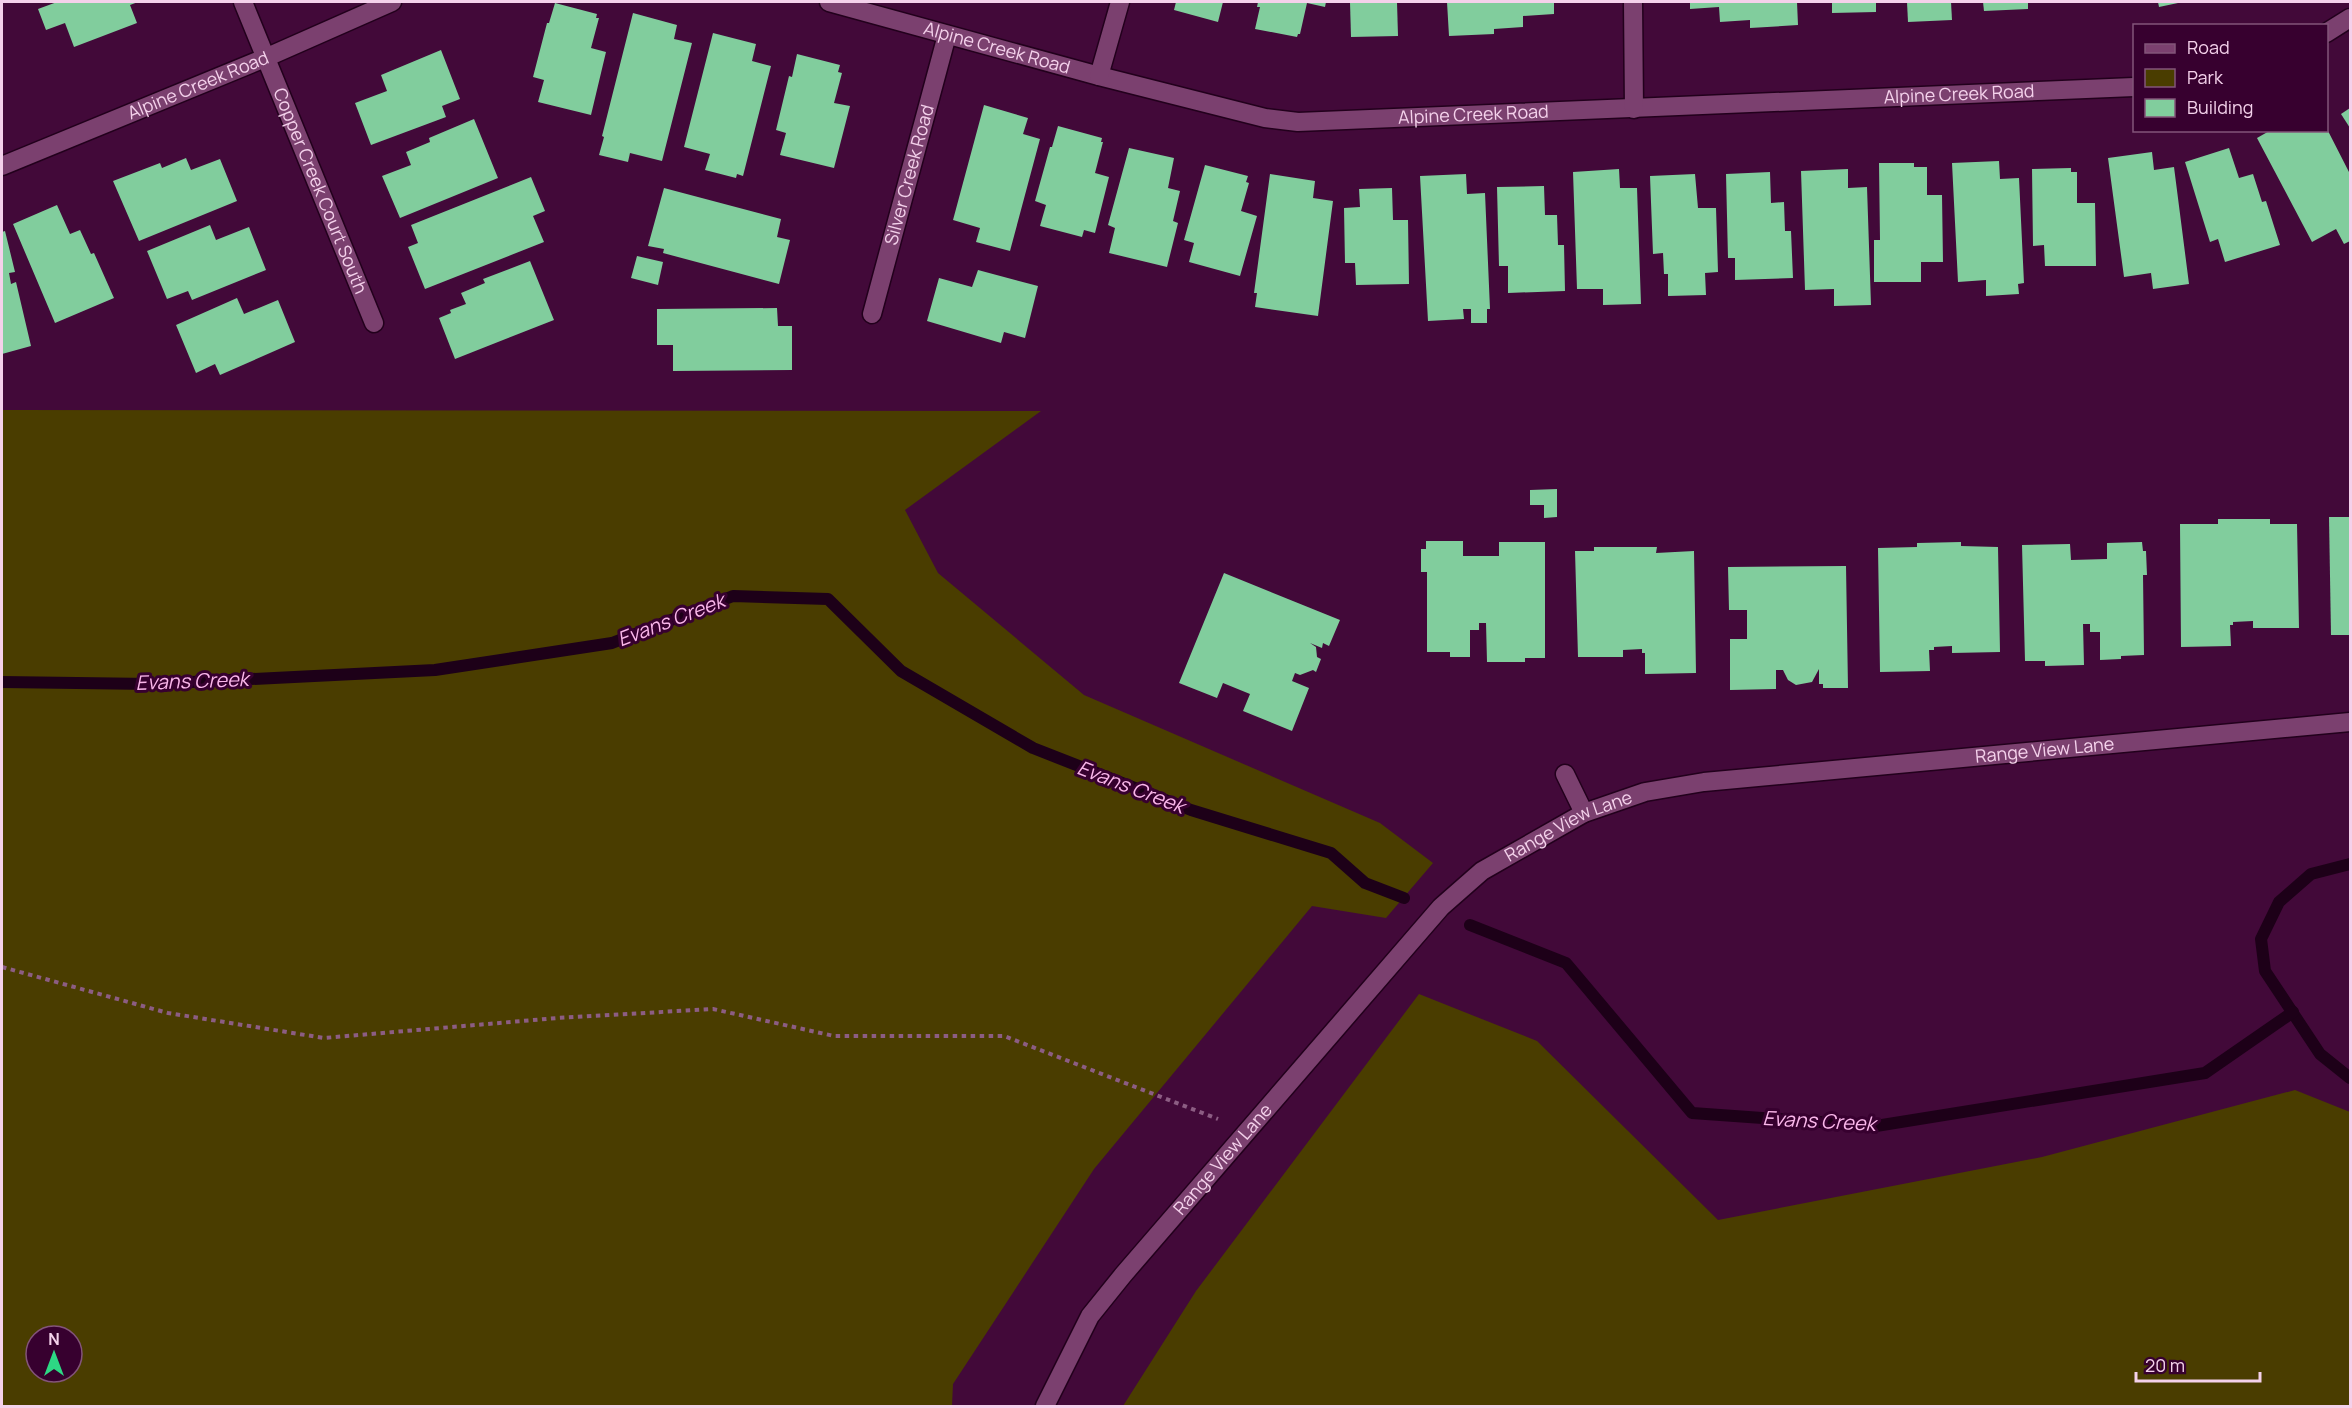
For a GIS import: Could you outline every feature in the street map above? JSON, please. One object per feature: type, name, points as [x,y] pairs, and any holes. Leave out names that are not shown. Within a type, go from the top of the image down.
[{"type":"street","name":"Copper Creek Court South","points":[[243,2],[374,323]]},
{"type":"street","name":"Alpine Creek Road","points":[[2,166],[265,58],[392,2]]},
{"type":"street","name":"Alpine Creek Road","points":[[829,2],[1100,76],[1265,118],[1298,122],[2133,87]]},
{"type":"street","points":[[1100,76],[1120,2]]},
{"type":"street","points":[[1633,2],[1634,108]]},
{"type":"street","points":[[2328,32],[2350,18]]},
{"type":"street","name":"Silver Creek Road","points":[[872,314],[947,35]]},
{"type":"street","name":"Range View Lane","points":[[1045,1407],[1090,1316],[1441,908],[1482,871],[1584,813],[1645,792],[1704,782],[2350,722]]},
{"type":"street","points":[[1565,774],[1584,813]]},
{"type":"path","points":[[2,966],[168,1013],[324,1038],[557,1018],[713,1009],[834,1036],[1004,1036],[1119,1079],[1247,1131]]},
{"type":"green space","points":[[2,410],[1041,411],[905,510],[938,573],[1084,695],[1380,823],[1433,863],[1386,918],[1312,906],[1094,1169],[953,1384],[952,1406],[2,1406]]},
{"type":"green space","points":[[1419,994],[1537,1041],[1718,1220],[2042,1157],[2295,1090],[2350,1112],[2350,1406],[1123,1406],[1196,1291]]},
{"type":"building","points":[[57,2],[138,2],[130,5],[137,23],[74,47],[65,23],[46,30],[38,9]]},
{"type":"building","points":[[1176,2],[1223,2],[1218,22],[1174,10]]},
{"type":"building","points":[[1258,2],[1326,2],[1325,7],[1307,3],[1300,34],[1297,37],[1255,29],[1260,7],[1257,7]]},
{"type":"building","points":[[1350,2],[1397,2],[1398,36],[1351,37]]},
{"type":"building","points":[[1447,2],[1554,2],[1554,14],[1523,16],[1523,27],[1494,29],[1494,34],[1449,36]]},
{"type":"building","points":[[1690,2],[1797,2],[1798,25],[1750,28],[1750,20],[1720,22],[1719,7],[1690,9]]},
{"type":"building","points":[[1832,2],[1876,2],[1876,12],[1832,13]]},
{"type":"building","points":[[1907,2],[1951,2],[1952,20],[1908,22]]},
{"type":"building","points":[[1983,2],[2028,2],[2028,9],[1984,11]]},
{"type":"building","points":[[2158,2],[2178,2],[2178,3],[2159,7]]},
{"type":"building","points":[[555,3],[597,14],[596,18],[599,18],[591,48],[606,52],[591,115],[538,102],[544,80],[533,77],[547,23],[549,23]]},
{"type":"building","points":[[633,13],[677,25],[674,39],[692,43],[662,161],[630,153],[628,162],[599,155]]},
{"type":"building","points":[[713,33],[756,44],[752,61],[771,66],[743,176],[737,174],[736,178],[705,170],[710,154],[684,147]]},
{"type":"building","points":[[441,50],[460,99],[442,106],[446,117],[371,145],[355,103],[387,91],[381,75]]},
{"type":"building","points":[[797,54],[840,65],[838,72],[842,73],[834,103],[850,106],[834,168],[780,155],[786,133],[776,130],[789,76],[792,77]]},
{"type":"building","points":[[984,105],[1028,118],[1023,134],[1040,139],[1010,251],[976,242],[980,228],[953,220]]},
{"type":"building","points":[[2350,108],[2350,128],[2341,114]]},
{"type":"building","points":[[474,119],[498,178],[400,218],[382,176],[411,165],[406,152],[430,142],[429,138]]},
{"type":"building","points":[[1058,126],[1102,138],[1101,142],[1103,142],[1095,173],[1109,177],[1095,233],[1084,230],[1082,237],[1040,226],[1046,205],[1035,201]]},
{"type":"building","points":[[2328,131],[2350,174],[2350,241],[2344,244],[2336,229],[2312,242],[2257,138],[2268,132]]},
{"type":"building","points":[[1129,148],[1174,158],[1168,188],[1180,191],[1173,221],[1178,223],[1167,267],[1109,253],[1115,228],[1108,225]]},
{"type":"building","points":[[2229,148],[2239,178],[2253,174],[2262,202],[2266,201],[2280,245],[2225,262],[2218,239],[2210,242],[2185,162]]},
{"type":"building","points":[[2152,152],[2154,170],[2174,167],[2189,284],[2153,289],[2151,273],[2124,277],[2108,158]]},
{"type":"building","points":[[186,158],[191,170],[220,159],[237,201],[139,241],[113,181],[160,163],[162,168]]},
{"type":"building","points":[[1999,161],[2000,179],[2019,178],[2024,283],[2018,284],[2019,294],[1986,296],[1986,280],[1958,282],[1952,163]]},
{"type":"building","points":[[1879,163],[1914,163],[1914,167],[1927,167],[1927,195],[1942,195],[1943,262],[1921,262],[1921,282],[1874,282],[1874,240],[1880,240]]},
{"type":"building","points":[[1205,165],[1248,176],[1246,182],[1249,183],[1241,211],[1257,216],[1240,276],[1189,262],[1194,243],[1184,240]]},
{"type":"building","points":[[2071,168],[2071,172],[2077,172],[2077,203],[2095,203],[2096,266],[2045,266],[2044,245],[2033,246],[2032,169]]},
{"type":"building","points":[[1619,169],[1620,188],[1637,188],[1641,304],[1603,305],[1603,289],[1577,289],[1573,172]]},
{"type":"building","points":[[1848,169],[1848,188],[1867,187],[1871,305],[1834,306],[1834,289],[1805,290],[1801,171]]},
{"type":"building","points":[[1770,172],[1771,203],[1784,202],[1785,231],[1791,231],[1793,278],[1735,280],[1735,258],[1728,258],[1726,174]]},
{"type":"building","points":[[1270,174],[1315,181],[1313,198],[1333,201],[1318,316],[1255,307],[1257,293],[1254,293]]},
{"type":"building","points":[[1466,174],[1467,194],[1485,193],[1490,309],[1487,309],[1487,323],[1471,323],[1471,309],[1463,309],[1464,319],[1428,321],[1420,176]]},
{"type":"building","points":[[1695,174],[1698,208],[1716,208],[1718,272],[1705,273],[1706,295],[1668,296],[1668,274],[1664,274],[1663,253],[1653,254],[1650,176]]},
{"type":"building","points":[[531,177],[545,211],[533,216],[544,242],[425,289],[408,247],[418,243],[411,225]]},
{"type":"building","points":[[1544,186],[1545,215],[1557,215],[1558,245],[1564,245],[1565,291],[1508,293],[1508,266],[1499,266],[1497,187]]},
{"type":"building","points":[[664,188],[781,219],[777,237],[790,240],[779,284],[663,253],[664,249],[648,246]]},
{"type":"building","points":[[1392,188],[1393,220],[1408,220],[1409,284],[1356,285],[1355,263],[1345,263],[1344,208],[1360,207],[1359,189]]},
{"type":"building","points":[[57,205],[70,234],[80,230],[91,254],[94,253],[114,298],[55,323],[13,224]]},
{"type":"building","points":[[210,225],[216,240],[249,227],[266,270],[192,300],[188,291],[167,299],[147,251]]},
{"type":"building","points":[[5,231],[15,272],[9,273],[11,284],[16,282],[31,346],[2,354],[2,232]]},
{"type":"building","points":[[637,256],[663,262],[658,285],[631,278]]},
{"type":"building","points":[[530,261],[554,320],[455,359],[439,318],[451,313],[450,310],[466,304],[461,293],[485,283],[483,279]]},
{"type":"building","points":[[978,270],[1038,286],[1025,338],[1004,332],[1001,343],[927,321],[939,278],[972,287]]},
{"type":"building","points":[[237,298],[244,314],[278,300],[295,342],[220,375],[215,364],[196,373],[176,325]]},
{"type":"building","points":[[777,308],[778,326],[792,326],[792,370],[673,371],[673,345],[657,345],[657,309]]},
{"type":"building","points":[[1557,489],[1557,517],[1544,518],[1544,505],[1530,505],[1530,490]]},
{"type":"building","points":[[2329,517],[2350,517],[2350,635],[2331,635]]},
{"type":"building","points":[[2218,519],[2270,519],[2270,524],[2297,524],[2299,628],[2253,628],[2253,621],[2233,622],[2233,625],[2230,625],[2231,646],[2181,647],[2180,524],[2218,524]]},
{"type":"building","points":[[1426,541],[1463,541],[1463,556],[1499,556],[1499,542],[1545,542],[1545,658],[1525,658],[1525,662],[1487,662],[1486,623],[1479,623],[1479,630],[1470,630],[1470,657],[1450,657],[1450,652],[1427,652],[1427,572],[1421,572],[1421,549],[1426,549]]},
{"type":"building","points":[[1961,542],[1961,546],[1998,547],[2000,652],[1952,653],[1952,646],[1934,647],[1934,650],[1929,650],[1930,671],[1880,672],[1878,548],[1917,547],[1917,543]]},
{"type":"building","points":[[2142,542],[2143,551],[2146,551],[2147,575],[2143,575],[2144,655],[2100,660],[2100,632],[2090,632],[2090,624],[2083,624],[2084,665],[2045,666],[2045,661],[2025,661],[2022,545],[2070,544],[2071,560],[2107,559],[2107,543]]},
{"type":"building","points":[[1594,547],[1657,547],[1656,553],[1694,551],[1696,673],[1645,674],[1645,653],[1642,653],[1642,649],[1623,650],[1623,657],[1578,657],[1575,551],[1594,551]]},
{"type":"building","points":[[1846,566],[1848,688],[1823,688],[1823,684],[1819,684],[1819,669],[1812,682],[1796,685],[1788,680],[1783,670],[1776,670],[1776,689],[1730,690],[1730,639],[1747,639],[1747,610],[1729,610],[1728,567]]},
{"type":"building","points":[[1224,573],[1340,620],[1329,646],[1323,643],[1322,648],[1310,643],[1316,647],[1317,657],[1321,659],[1316,672],[1313,670],[1300,675],[1295,673],[1292,681],[1309,688],[1292,731],[1243,711],[1250,694],[1223,683],[1217,698],[1179,683]]},
{"type":"waterway","name":"Evans Creek","points":[[2,682],[151,684],[435,670],[612,643],[733,596],[828,599],[901,671],[1033,748],[1191,810],[1331,853],[1365,883],[1404,898]]},
{"type":"waterway","points":[[2350,864],[2311,874],[2279,902],[2261,939],[2265,971],[2320,1054],[2350,1078]]},
{"type":"waterway","name":"Evans Creek","points":[[1470,925],[1566,963],[1692,1113],[1876,1126],[2205,1073],[2293,1012]]}]
